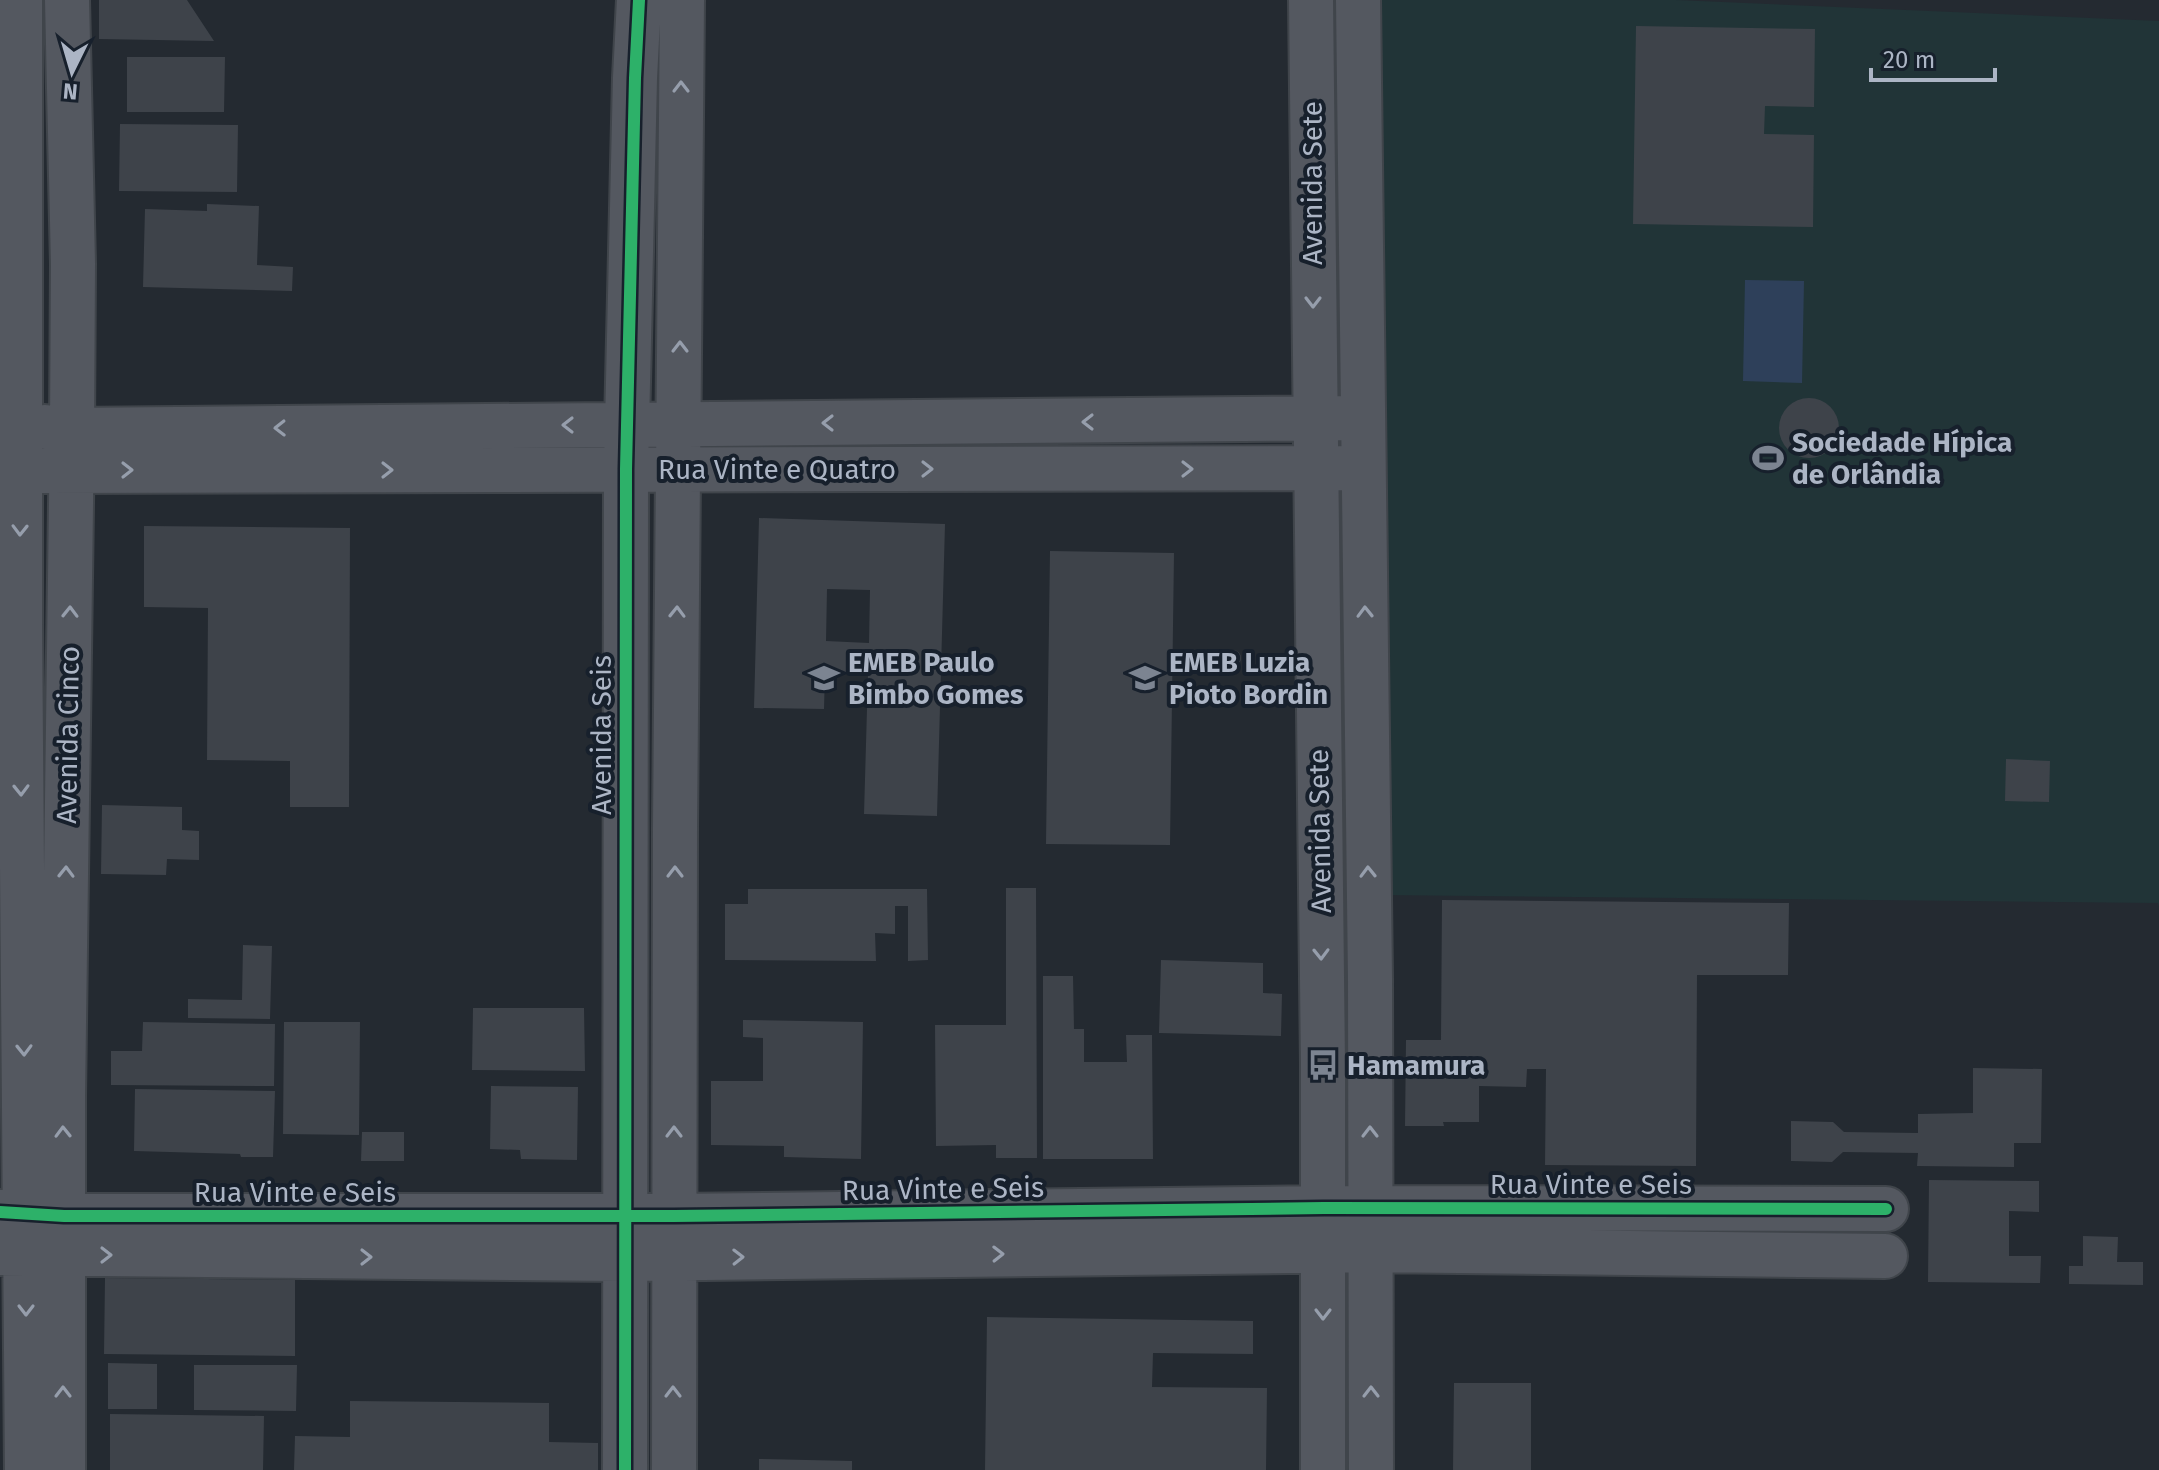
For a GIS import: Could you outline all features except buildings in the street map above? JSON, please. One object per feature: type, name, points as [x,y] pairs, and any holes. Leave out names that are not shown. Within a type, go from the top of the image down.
[{"type":"street","name":"Avenida Cinco","points":[[20,0],[10,472],[20,640],[30,1234],[27,1470]]},
{"type":"street","name":"Avenida Cinco","points":[[63,1470],[30,1234],[63,1097],[73,264],[67,0]]},
{"type":"street","name":"Avenida Seis","points":[[625,1470],[626,425],[639,0]]},
{"type":"street","points":[[674,1470],[682,0]]},
{"type":"street","name":"Avenida Sete","points":[[1311,0],[1324,1208],[1323,1470]]},
{"type":"street","name":"Avenida Sete","points":[[1358,0],[1371,1470]]},
{"type":"street","name":"Rua Vinte e Quatro","points":[[10,472],[72,450],[626,425],[1315,420],[1362,417]]},
{"type":"street","name":"Rua Vinte e Quatro","points":[[11,424],[72,450],[626,469],[1363,468]]},
{"type":"street","name":"Rua Vinte e Seis","points":[[30,1234],[624,1259],[674,1237],[1324,1208],[1370,1229],[1714,1254],[1885,1256]]},
{"type":"street","name":"Rua Vinte e Seis","points":[[30,1234],[625,1216],[674,1237],[1323,1251],[1370,1229],[1714,1208],[1886,1209]]},
{"type":"street","name":"Rua Vinte e Seis","points":[[1714,1208],[1714,1254]]},
{"type":"green space","name":"Sociedade Hípica de Orlândia","points":[[1372,0],[1676,0],[2159,21],[2159,907],[2158,903],[1380,895]]},
{"type":"water","points":[[1745,280],[1804,281],[1802,383],[1743,381]]},
{"type":"cycle path","points":[[625,1470],[626,469],[639,0]]},
{"type":"cycle path","points":[[0,1212],[64,1216],[674,1216],[1324,1208],[1886,1209]]},
{"type":"place","name":"Sociedade Hípica de Orlândia","points":[[1768,458]]},
{"type":"place","name":"EMEB Paulo Bimbo Gomes","points":[[824,678]]},
{"type":"place","name":"EMEB Luzia Pioto Bordin","points":[[1145,678]]},
{"type":"place","name":"Hamamura","points":[[1323,1065]]}]
